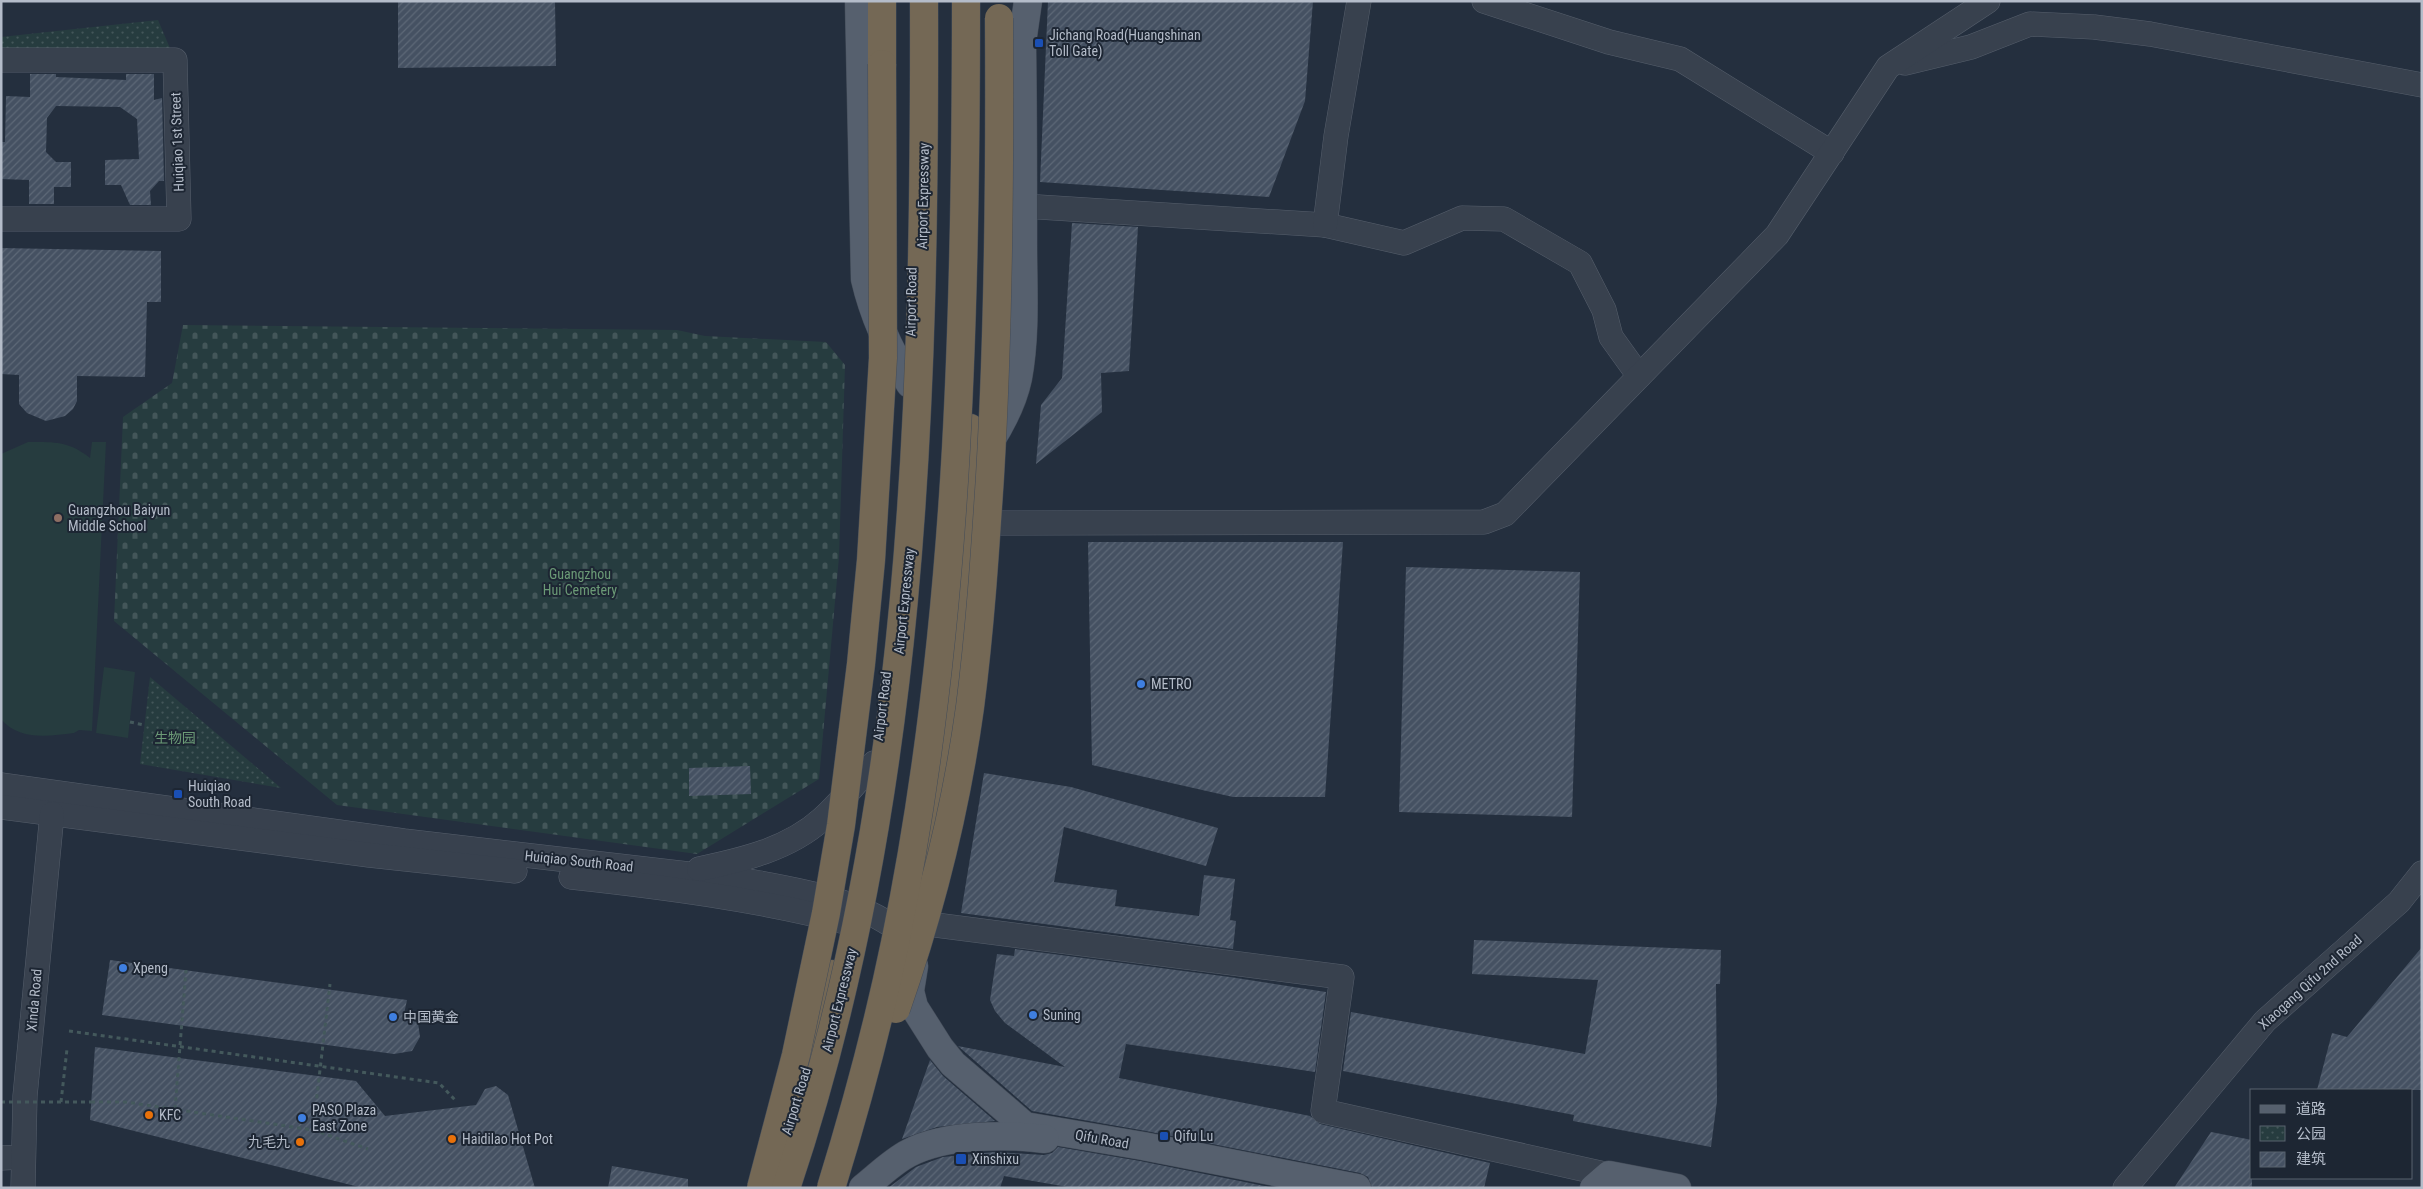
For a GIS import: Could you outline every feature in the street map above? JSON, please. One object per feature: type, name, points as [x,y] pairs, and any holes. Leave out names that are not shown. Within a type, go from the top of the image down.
[{"type":"highway","points":[[761,1188],[796,1055],[826,914],[843,816],[861,664],[871,560],[883,358],[882,1]]},
{"type":"highway","name":"Airport Road","points":[[770,1188],[801,1087],[847,913],[874,763],[893,614],[907,451],[910,384],[914,169],[913,1]]},
{"type":"highway","name":"Airport Expressway","points":[[786,1188],[816,1090],[851,950],[877,814],[898,661],[909,544],[917,426],[922,261],[924,1]]},
{"type":"highway","points":[[832,1188],[866,1067],[895,944],[906,890],[931,721],[947,576],[957,450],[964,269],[966,1]]},
{"type":"highway","points":[[845,1188],[914,930],[919,885],[935,809],[951,697],[960,609],[969,468],[974,220],[975,1]]},
{"type":"highway","points":[[832,1188],[922,929],[948,826],[970,708],[980,608],[995,381],[1000,128],[1000,10]]},
{"type":"main road","points":[[859,1],[865,279],[876,322],[892,356],[910,384]]},
{"type":"main road","points":[[969,468],[1002,424],[1018,378],[1023,299],[1022,42],[1028,1]]},
{"type":"main road","name":"Qifu Road","points":[[914,930],[910,990],[914,1007],[940,1048],[953,1064],[1025,1126],[1144,1146],[1357,1188]]},
{"type":"main road","name":"Qifu Road","points":[[864,1188],[909,1153],[945,1141],[1026,1137],[1136,1152],[1315,1188]]},
{"type":"main road","points":[[1604,1184],[1677,1188]]},
{"type":"street","points":[[1325,225],[1336,136],[1359,1]]},
{"type":"street","points":[[1484,1],[1609,42],[1680,59],[1832,153]]},
{"type":"street","points":[[966,523],[1484,522],[1505,514],[1777,235],[1888,67],[1988,1]]},
{"type":"street","points":[[1888,67],[1971,47],[2030,24],[2094,27],[2150,34],[2422,85]]},
{"type":"street","name":"Huiqiao 1st Street","points":[[1,60],[175,60],[179,219],[1,219]]},
{"type":"street","points":[[1023,206],[1325,225],[1404,243],[1462,218],[1504,218],[1580,263],[1604,310],[1611,337],[1639,376]]},
{"type":"street","points":[[684,872],[756,855],[801,834],[821,820],[874,763]]},
{"type":"street","name":"Huiqiao South Road","points":[[1,785],[109,811],[369,855],[677,889],[772,905],[847,913],[914,930]]},
{"type":"street","name":"Huiqiao South Road","points":[[1,807],[52,814],[109,811],[684,872],[798,890],[847,913]]},
{"type":"street","name":"Xinda Road","points":[[23,1188],[12,1158],[25,1096],[52,814]]},
{"type":"street","name":"Xiaogang Qifu 2nd Road","points":[[2125,1188],[2265,1021],[2399,902],[2422,873]]},
{"type":"street","points":[[914,930],[1342,977],[1323,1111],[1604,1184]]},
{"type":"path","points":[[130,722],[144,725]]},
{"type":"path","points":[[175,1109],[186,970]]},
{"type":"path","points":[[313,1130],[330,984]]},
{"type":"path","points":[[69,1031],[439,1083],[456,1101]]},
{"type":"path","points":[[61,1102],[66,1049]]},
{"type":"path","points":[[1,1102],[126,1102],[313,1130],[368,1149]]},
{"type":"green space","points":[[158,20],[175,60],[1,60],[1,37]]},
{"type":"green space","name":"Guangzhou Hui Cemetery","points":[[183,325],[677,330],[705,336],[826,342],[845,365],[839,557],[819,779],[697,854],[337,805],[114,621],[123,417],[172,383]]},
{"type":"green space","points":[[28,442],[68,445],[90,458],[92,442],[106,442],[92,731],[79,730],[74,733],[45,736],[25,734],[8,726],[1,719],[1,454]]},
{"type":"green space","points":[[104,667],[135,672],[128,738],[96,733]]},
{"type":"green space","name":"生物园","points":[[150,677],[281,788],[140,764]]},
{"type":"building","points":[[398,1],[555,1],[556,66],[398,68]]},
{"type":"building","points":[[1048,1],[1313,1],[1305,101],[1269,197],[1040,182]]},
{"type":"building","points":[[30,74],[56,74],[56,77],[126,80],[126,74],[154,74],[154,100],[162,98],[164,181],[159,181],[150,191],[151,205],[130,205],[121,185],[105,185],[105,160],[139,159],[137,119],[120,107],[56,106],[47,118],[46,152],[56,162],[71,162],[71,187],[54,187],[54,204],[29,204],[29,180],[1,179],[1,142],[5,142],[6,96],[30,97]]},
{"type":"building","points":[[1072,223],[1138,227],[1129,371],[1101,373],[1102,412],[1036,464],[1041,405],[1062,378]]},
{"type":"building","points":[[1,248],[161,251],[161,302],[147,302],[145,377],[77,376],[77,401],[73,409],[65,416],[46,421],[27,413],[19,404],[19,375],[1,374]]},
{"type":"building","points":[[1088,542],[1343,542],[1325,797],[1233,797],[1092,765]]},
{"type":"building","points":[[1406,567],[1580,572],[1572,817],[1399,812]]},
{"type":"building","points":[[750,766],[751,794],[689,796],[689,768]]},
{"type":"building","points":[[984,773],[1071,787],[1218,828],[1206,866],[1064,827],[1054,882],[1117,890],[1115,906],[1199,916],[1204,875],[1235,879],[1230,920],[1236,921],[1233,949],[961,913]]},
{"type":"building","points":[[1474,940],[1721,950],[1720,984],[1716,984],[1717,1101],[1711,1147],[1573,1121],[1574,1115],[1343,1071],[1351,1012],[1585,1054],[1598,980],[1472,974]]},
{"type":"building","points":[[2422,947],[2422,1090],[2317,1089],[2332,1033],[2347,1037]]},
{"type":"building","points":[[1015,949],[1230,977],[1326,992],[1315,1072],[1126,1044],[1119,1078],[1310,1116],[1320,1124],[1490,1163],[1484,1188],[1372,1188],[1368,1177],[1360,1173],[1146,1131],[1032,1111],[958,1046],[1065,1067],[1005,1023],[995,1011],[990,1000],[997,954],[1014,956]]},
{"type":"building","points":[[110,960],[407,1000],[404,1014],[418,1023],[420,1037],[412,1051],[394,1054],[102,1015]]},
{"type":"building","name":"PASO Plaza East Zone","points":[[95,1047],[356,1081],[385,1116],[476,1105],[485,1089],[496,1086],[508,1095],[535,1188],[363,1188],[90,1120]]},
{"type":"building","points":[[930,1060],[943,1076],[995,1121],[937,1127],[902,1139]]},
{"type":"building","points":[[2211,1132],[2250,1140],[2250,1179],[2252,1179],[2252,1188],[2174,1188]]},
{"type":"building","points":[[1058,1147],[1275,1188],[1073,1188],[1004,1176],[1000,1188],[888,1188],[916,1167],[943,1157],[995,1152],[1044,1155],[1052,1153]]},
{"type":"building","points":[[612,1166],[688,1179],[688,1188],[608,1188]]},
{"type":"place","name":"Jichang Road(Huangshinan Toll Gate)","points":[[1039,43]]},
{"type":"place","name":"Guangzhou Baiyun Middle School","points":[[58,518]]},
{"type":"place","name":"METRO","points":[[1141,684]]},
{"type":"place","name":"Huiqiao South Road","points":[[178,794]]},
{"type":"place","name":"Xpeng","points":[[123,968]]},
{"type":"place","name":"Suning","points":[[1033,1015]]},
{"type":"place","name":"中国黄金","points":[[393,1017]]},
{"type":"place","name":"KFC","points":[[149,1115]]},
{"type":"place","name":"PASO Plaza East Zone","points":[[302,1118]]},
{"type":"place","name":"Qifu Lu","points":[[1164,1136]]},
{"type":"place","name":"Haidilao Hot Pot","points":[[452,1139]]},
{"type":"place","name":"九毛九","points":[[300,1142]]},
{"type":"place","name":"Xinshixu","points":[[961,1159]]}]
